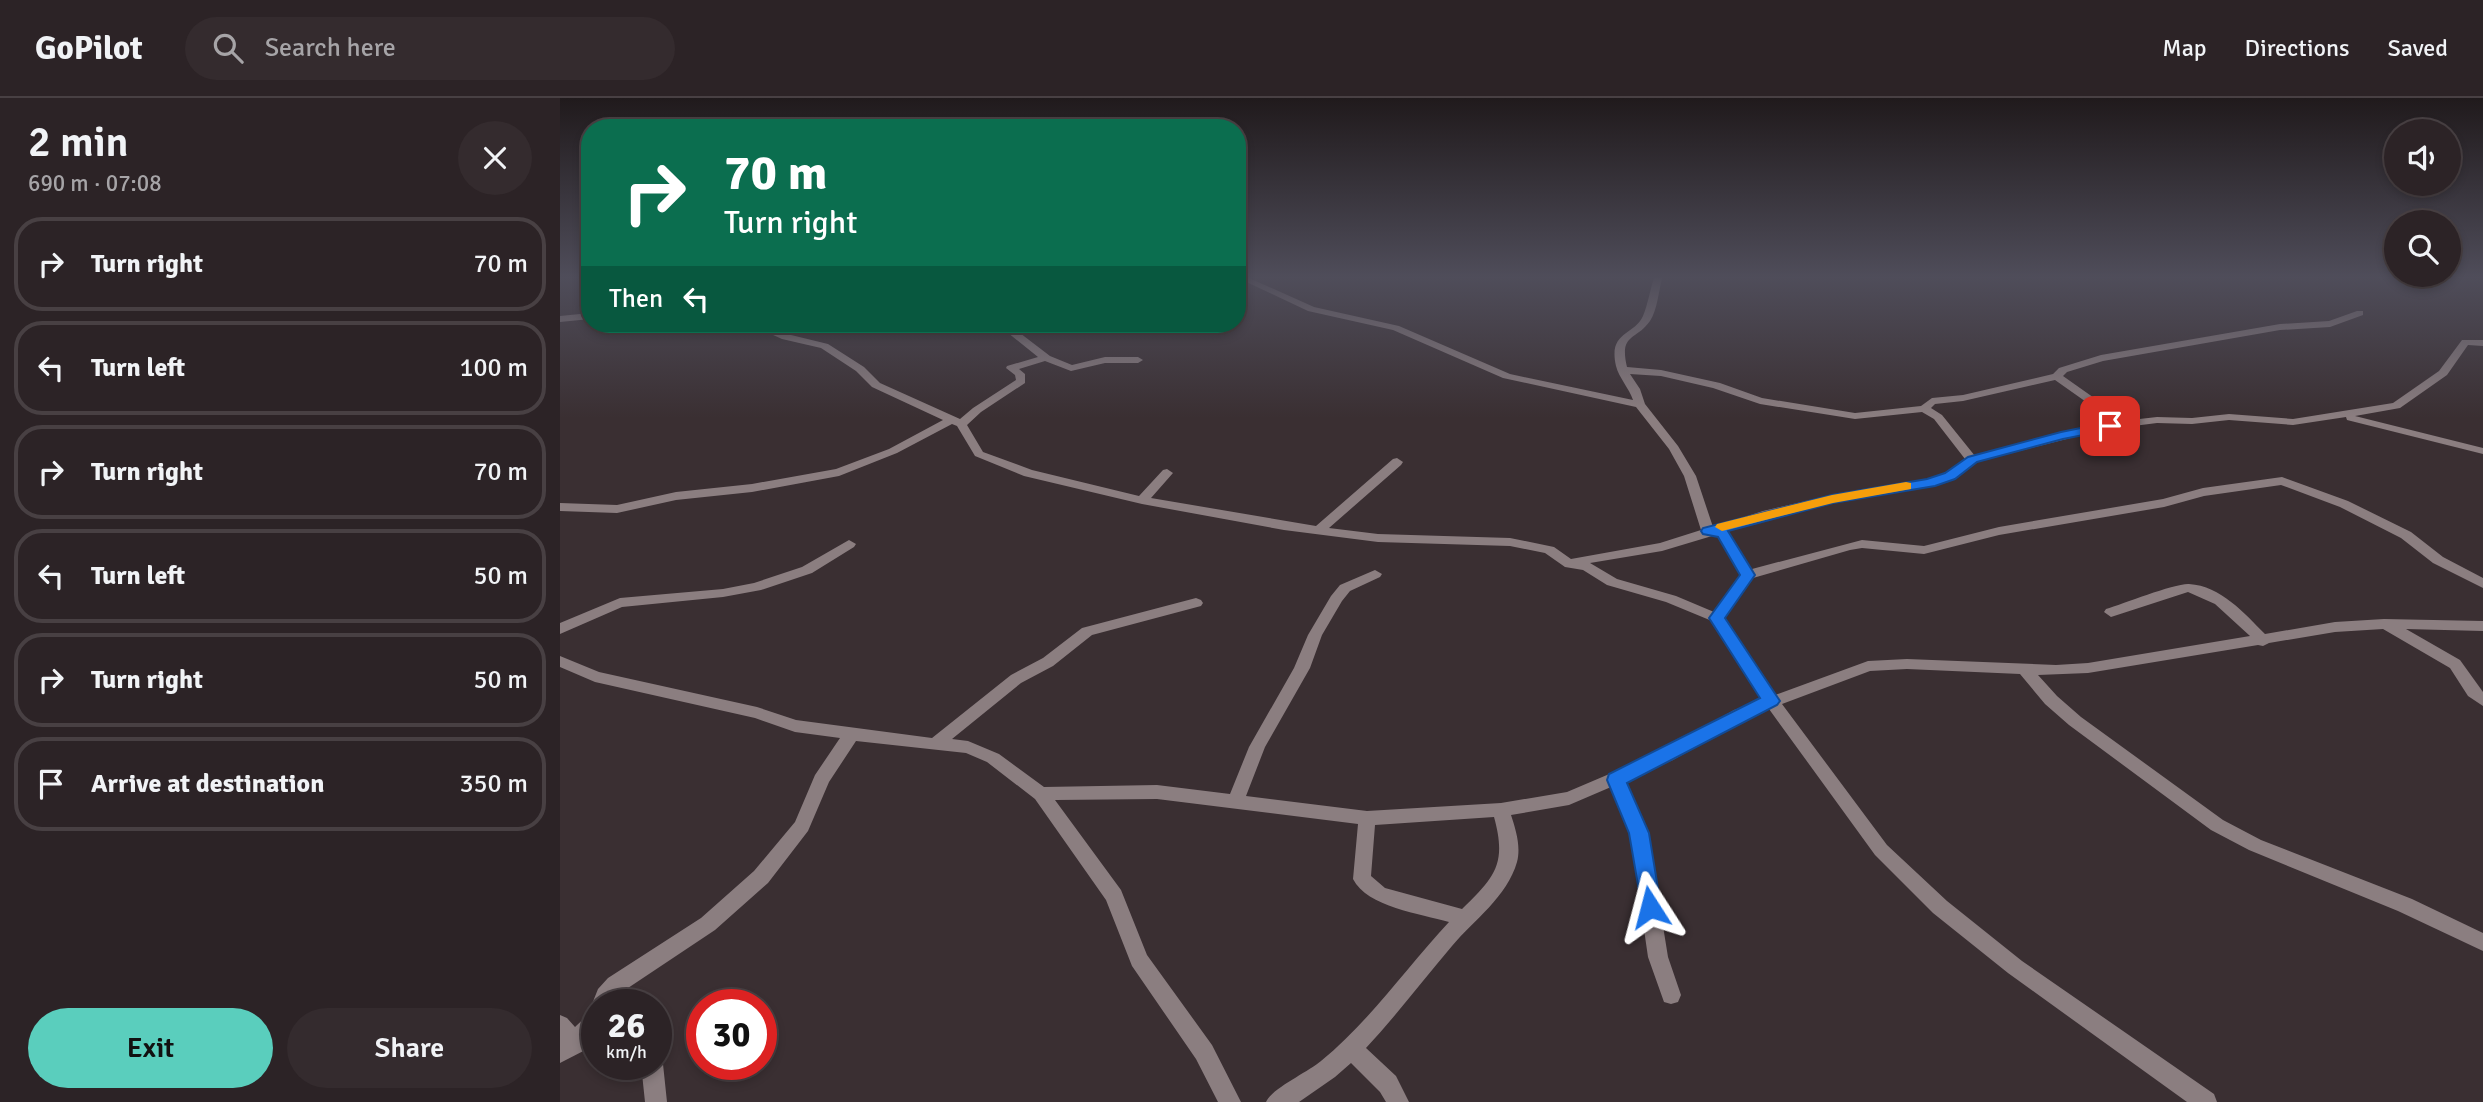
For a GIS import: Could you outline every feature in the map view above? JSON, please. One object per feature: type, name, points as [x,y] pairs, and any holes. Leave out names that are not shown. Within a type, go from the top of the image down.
[{"type":"street","points":[[1382,325],[1396,328],[1507,376],[1640,405]]},
{"type":"street","points":[[1640,325],[1628,334],[1619,349],[1622,370],[1635,389],[1640,405],[1674,448],[1690,476],[1708,531]]},
{"type":"street","points":[[1924,409],[1932,401],[1963,398],[2057,376],[2063,370],[2101,358],[2285,326],[2311,325]]},
{"type":"street","points":[[1014,333],[1046,358],[1071,368],[1105,360],[1138,360]]},
{"type":"street","points":[[778,334],[824,346],[860,369],[876,384],[955,423],[979,454],[1028,473],[1142,500],[1319,530],[1377,538],[1510,542],[1549,550],[1573,564],[1587,566],[1612,582],[1659,595],[1717,618],[1771,701],[1881,850],[1940,907],[2015,967],[2206,1102]]},
{"type":"street","points":[[1573,564],[1578,560],[1662,547],[1708,531],[1832,499],[1930,483],[1950,476],[1972,460],[2110,426],[2157,420],[2192,421],[2229,417],[2293,422],[2396,406],[2443,373],[2465,342],[2483,343]]},
{"type":"street","points":[[560,507],[617,509],[676,496],[752,488],[839,472],[955,423],[1021,381],[1020,374],[1012,368],[1046,358]]},
{"type":"street","points":[[1622,370],[1661,373],[1716,386],[1760,401],[1855,415],[1924,409],[1938,417],[1972,460]]},
{"type":"street","points":[[2057,376],[2093,402],[2110,426]]},
{"type":"street","points":[[2339,415],[2483,451]]},
{"type":"street","points":[[1319,530],[1397,461]]},
{"type":"street","points":[[1142,500],[1167,473]]},
{"type":"street","points":[[1717,618],[1748,575],[1862,544],[1924,550],[1999,531],[2164,503],[2203,492],[2282,481],[2344,503],[2406,535],[2438,560],[2483,584]]},
{"type":"street","points":[[1708,531],[1723,534],[1748,575]]},
{"type":"street","points":[[560,629],[620,603],[723,593],[756,587],[807,569],[849,544]]},
{"type":"street","points":[[1235,802],[1257,747],[1302,668],[1315,635],[1336,599],[1345,588],[1375,574]]},
{"type":"street","points":[[2111,612],[2187,588],[2196,589],[2216,596],[2263,641]]},
{"type":"street","points":[[935,744],[1016,679],[1048,662],[1087,631],[1196,603]]},
{"type":"street","points":[[1041,794],[1092,795],[1126,790],[1367,818],[1501,810],[1569,798],[1616,780],[1771,701],[1868,666],[1907,664],[2088,668],[2335,627],[2384,624],[2483,626]]},
{"type":"street","points":[[2384,624],[2455,664],[2468,687],[2483,700]]},
{"type":"street","points":[[560,661],[596,677],[757,713],[795,726],[851,735],[968,747],[993,758],[1041,794],[1114,896],[1139,960],[1204,1052],[1230,1102]]},
{"type":"street","points":[[2024,668],[2051,700],[2075,721],[2217,825],[2255,845],[2405,905],[2483,942]]},
{"type":"street","points":[[611,989],[708,924],[761,877],[802,826],[821,780],[851,735]]},
{"type":"street","points":[[1616,780],[1639,833],[1658,957],[1671,995]]},
{"type":"street","points":[[1277,1102],[1300,1091],[1352,1051],[1466,918],[1491,893],[1508,865],[1509,839],[1501,810]]},
{"type":"street","points":[[1367,818],[1362,879],[1379,894],[1466,918]]},
{"type":"street","points":[[560,1025],[567,1048],[581,1034]]},
{"type":"street","points":[[1352,1051],[1388,1084],[1398,1102]]},
{"type":"street","points":[[654,1080],[656,1102]]},
{"type":"slow traffic","points":[[1722,527],[1832,499],[1906,486]]},
{"type":"route","points":[[1650,907],[1639,833],[1616,780],[1667,756],[1740,714],[1771,701],[1717,618],[1748,575],[1723,534],[1708,531],[1832,499],[1930,483],[1950,476],[1972,460],[2110,426]]}]
